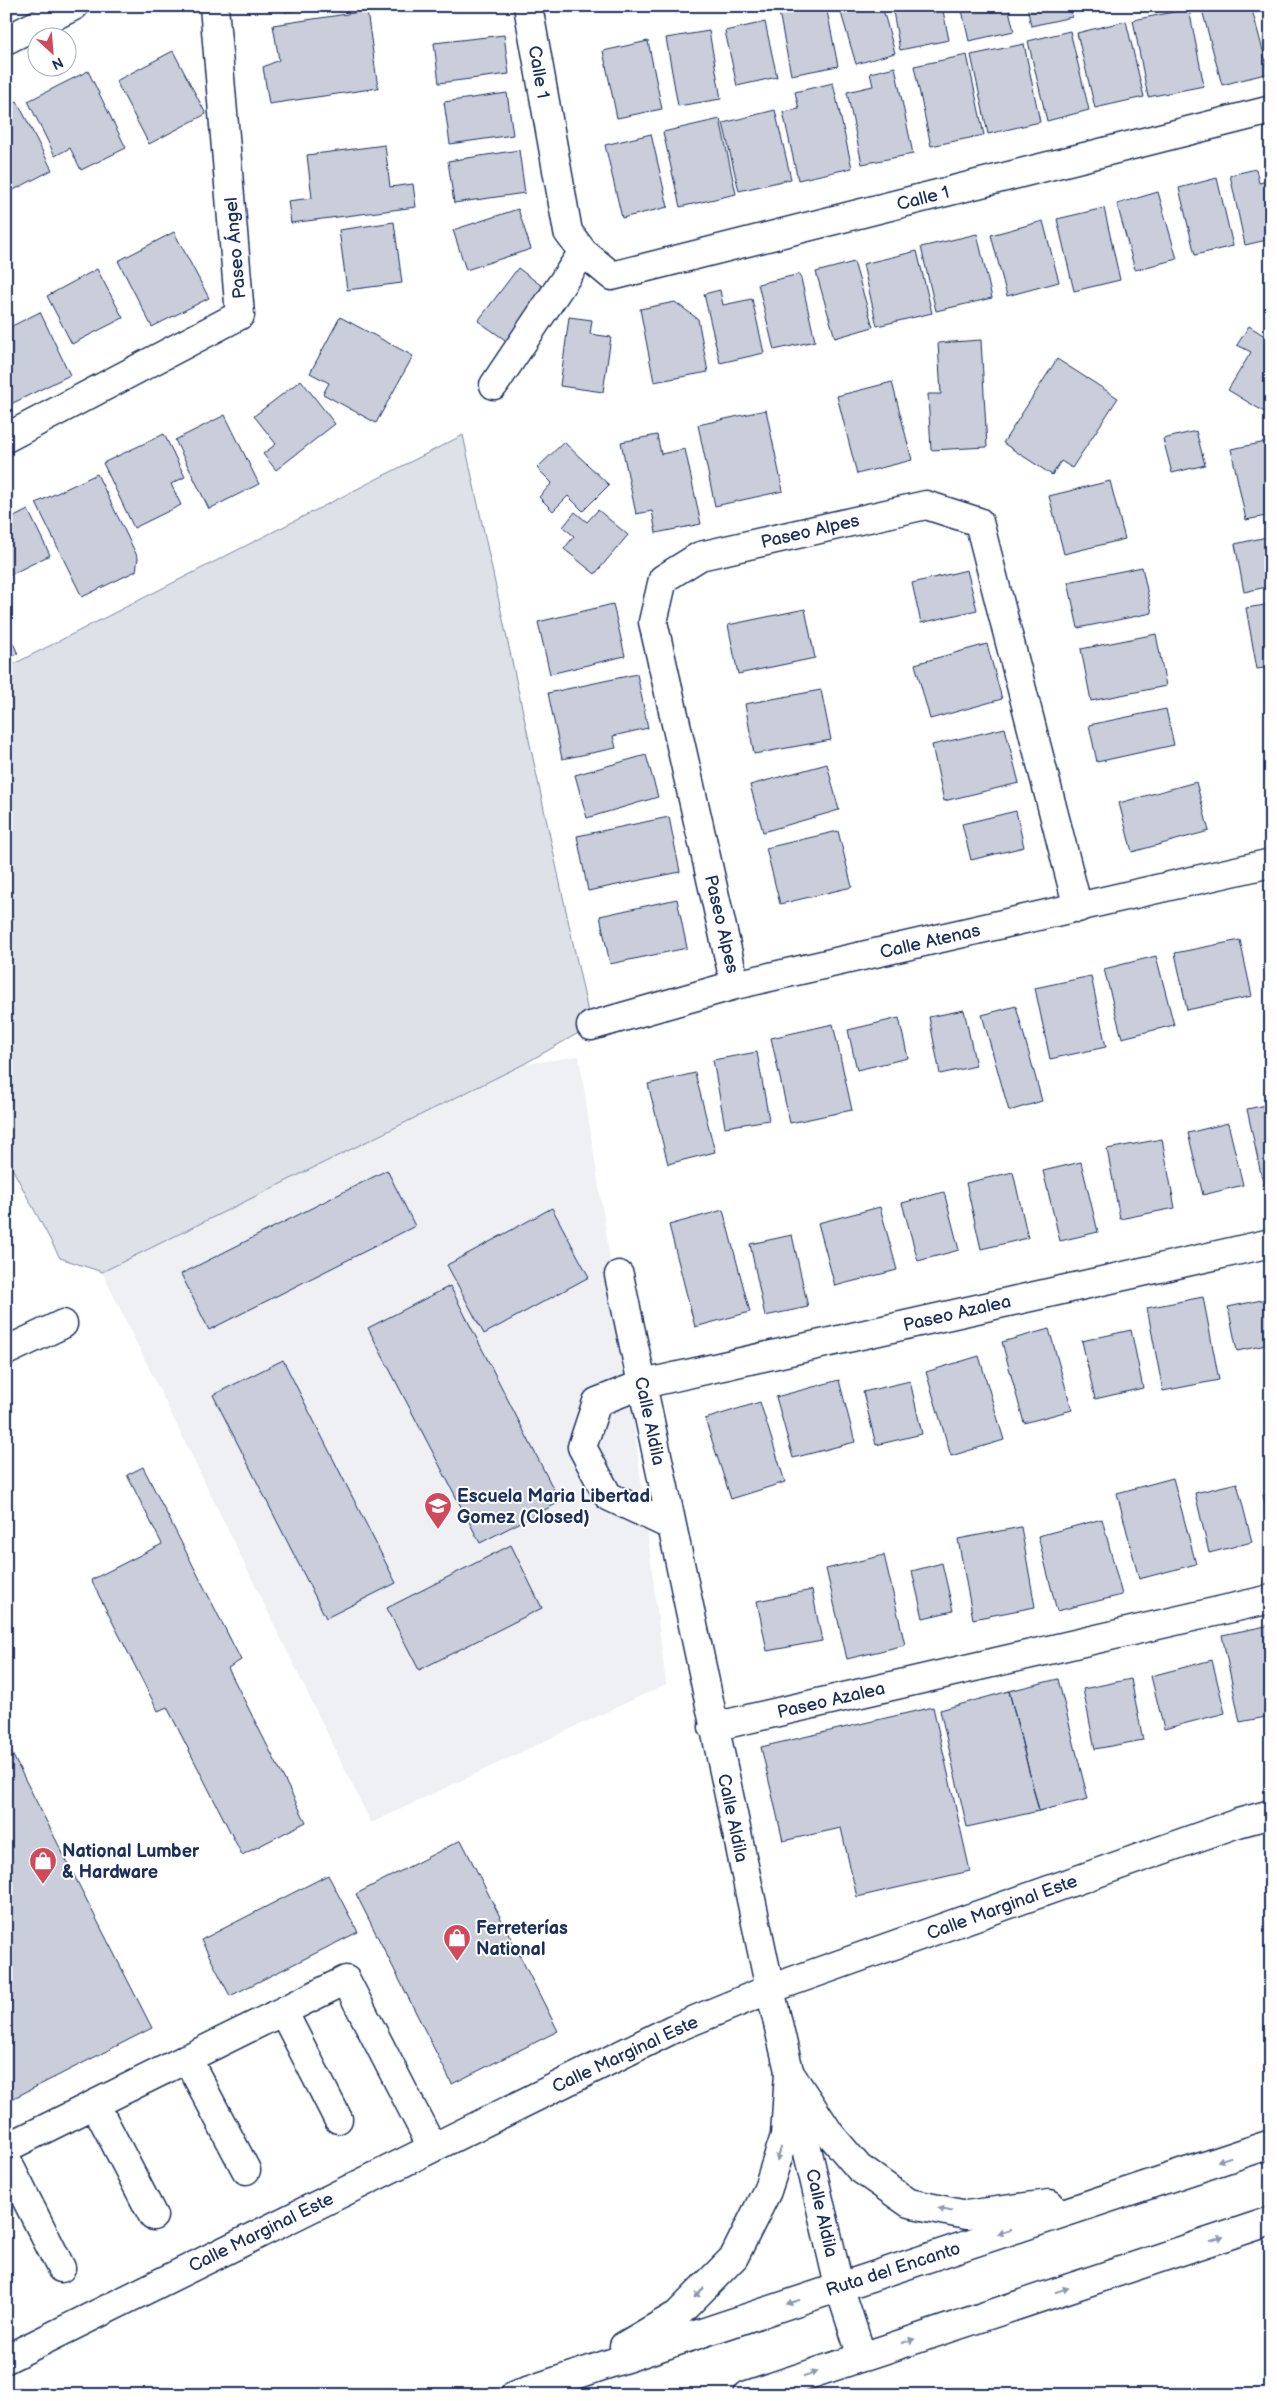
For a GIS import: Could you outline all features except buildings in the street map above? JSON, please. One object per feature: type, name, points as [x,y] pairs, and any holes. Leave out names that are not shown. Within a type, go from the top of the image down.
[{"type":"street","points":[[6,40],[74,6]]},
{"type":"street","name":"Paseo Ángel","points":[[6,438],[240,315],[214,6]]},
{"type":"street","name":"Calle 1","points":[[532,7],[568,232],[583,252],[612,276],[1271,110]]},
{"type":"street","points":[[494,385],[583,252]]},
{"type":"street","name":"Paseo Alpes","points":[[735,985],[653,622],[663,579],[700,556],[728,549],[926,505],[978,522],[1078,908]]},
{"type":"street","name":"Calle Atenas","points":[[591,1026],[735,985],[1271,863]]},
{"type":"street","name":"Paseo Azalea","points":[[672,1526],[608,1496],[582,1447],[597,1402],[642,1384],[1271,1243]]},
{"type":"street","name":"Calle Aldila","points":[[619,1275],[770,1989],[839,2286],[862,2357]]},
{"type":"street","points":[[6,1350],[63,1324]]},
{"type":"street","name":"Paseo Azalea","points":[[714,1727],[1271,1599]]},
{"type":"street","name":"Calle Marginal Este","points":[[6,2359],[673,2029],[770,1989],[1229,1826],[1271,1814]]},
{"type":"street","points":[[6,2148],[346,1980],[432,2147]]},
{"type":"street","points":[[283,2011],[338,2119]]},
{"type":"street","points":[[187,2058],[246,2170]]},
{"type":"street","points":[[789,2072],[830,2134],[859,2168],[909,2203],[966,2215],[1114,2196]]},
{"type":"street","points":[[567,2377],[677,2315],[734,2257],[767,2191],[785,2136],[789,2072]]},
{"type":"street","points":[[96,2104],[153,2216]]},
{"type":"street","name":"Ruta del Encanto","points":[[516,2395],[839,2286],[1271,2144]]},
{"type":"street","points":[[6,2159],[61,2268]]},
{"type":"street","points":[[748,2395],[1271,2221]]},
{"type":"shaded area","points":[[463,435],[591,1026],[524,1064],[102,1272],[60,1258],[6,1157],[6,668]]},
{"type":"shaded area","name":"Escuela Maria Libertad Gomez (Closed)","points":[[579,1056],[628,1376],[666,1684],[371,1823],[102,1272],[524,1064]]},
{"type":"place","name":"Escuela Maria Libertad Gomez (Closed)","points":[[438,1530]]},
{"type":"place","name":"National Lumber & Hardware","points":[[43,1885]]},
{"type":"place","name":"Ferreterías National","points":[[457,1962]]}]
